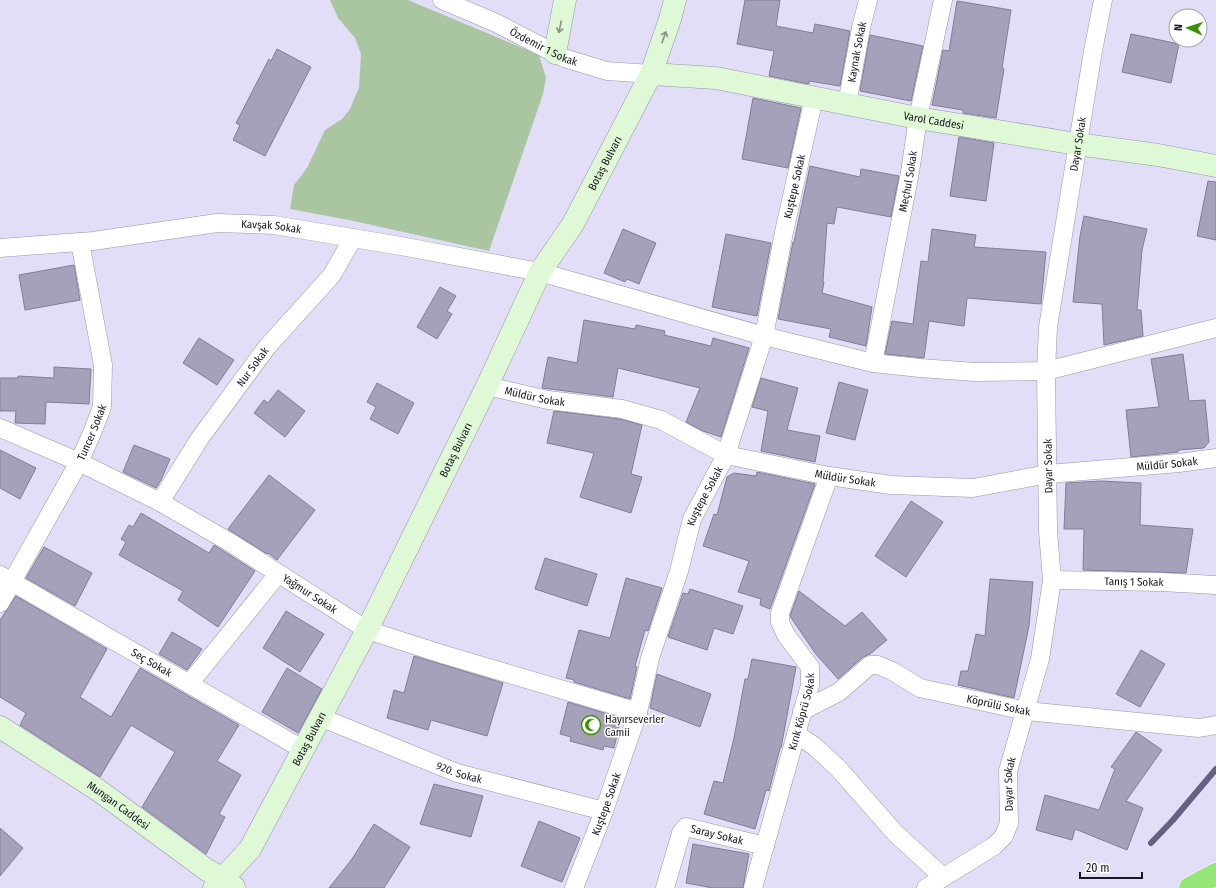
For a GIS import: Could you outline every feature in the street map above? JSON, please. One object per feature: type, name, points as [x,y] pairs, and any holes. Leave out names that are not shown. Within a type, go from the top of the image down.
[{"type":"highway","points":[[1190,888],[1216,874]]},
{"type":"street","name":"Özdemir 1 Sokak","points":[[442,0],[494,22],[564,58],[607,71],[651,74]]},
{"type":"street","points":[[555,53],[565,0]]},
{"type":"street","name":"Botaş Bulvarı","points":[[224,885],[250,849],[304,750],[367,630],[487,386],[540,272],[572,224],[651,74],[675,0]]},
{"type":"street","name":"Kaynak Sokak","points":[[847,104],[861,28],[868,0]]},
{"type":"street","name":"Meçhul Sokak","points":[[873,363],[918,118],[943,0]]},
{"type":"street","name":"Dayar Sokak","points":[[926,888],[994,846],[1004,836],[1009,823],[1008,771],[1040,659],[1052,580],[1048,531],[1046,371],[1048,327],[1077,144],[1103,0]]},
{"type":"street","name":"Varol Caddesi","points":[[651,74],[716,78],[918,118],[1077,144],[1158,155],[1216,166]]},
{"type":"street","name":"Kuştepe Sokak","points":[[574,888],[604,811],[638,712],[650,658],[679,571],[692,519],[726,455],[764,336],[784,232],[814,98]]},
{"type":"street","name":"Kavşak Sokak","points":[[0,248],[80,242],[217,223],[274,225],[395,245],[540,272],[764,336],[873,363],[975,372],[1046,371],[1216,328]]},
{"type":"street","name":"Nur Sokak","points":[[160,502],[200,438],[267,346],[332,275],[353,238]]},
{"type":"street","name":"Tuncer Sokak","points":[[0,603],[6,578],[79,462],[102,407],[103,364],[80,242]]},
{"type":"street","name":"Müldür Sokak","points":[[487,386],[548,400],[622,409],[661,420],[726,455],[829,476],[891,485],[973,488],[1048,474],[1172,464],[1216,458]]},
{"type":"street","name":"Yağmur Sokak","points":[[0,428],[79,462],[160,502],[231,543],[367,630],[442,654],[638,712]]},
{"type":"street","name":"Kırık Köprü Sokak","points":[[753,888],[810,685],[810,667],[786,635],[780,622],[780,613],[829,476]]},
{"type":"street","points":[[189,684],[278,574]]},
{"type":"street","name":"Seç Sokak","points":[[6,578],[304,750]]},
{"type":"street","name":"Tanış 1 Sokak","points":[[1052,580],[1161,582],[1216,585]]},
{"type":"street","name":"Köprülü Sokak","points":[[802,711],[839,692],[870,665],[892,671],[920,688],[1026,711],[1199,728],[1216,725]]},
{"type":"street","name":"920. Sokak","points":[[320,718],[458,773],[604,811]]},
{"type":"street","name":"Mungan Caddesi","points":[[0,727],[98,790],[207,870],[224,885]]},
{"type":"street","points":[[796,734],[814,746],[838,768],[895,833],[943,878]]},
{"type":"street","name":"Saray Sokak","points":[[666,888],[681,833],[686,827],[765,846]]},
{"type":"green space","points":[[330,0],[408,0],[539,55],[546,78],[543,94],[489,251],[349,220],[290,209],[294,185],[307,168],[325,130],[342,119],[350,109],[359,88],[361,54],[355,38],[338,18]]},
{"type":"building","points":[[745,0],[780,0],[776,26],[813,33],[815,24],[850,31],[840,86],[809,81],[809,84],[769,76],[774,51],[737,44]]},
{"type":"building","points":[[957,1],[1011,10],[996,118],[963,113],[963,110],[932,105],[943,50],[949,51]]},
{"type":"building","points":[[1131,34],[1168,42],[1168,48],[1178,48],[1171,83],[1122,72]]},
{"type":"building","points":[[870,35],[923,46],[911,101],[860,91]]},
{"type":"building","points":[[277,49],[311,67],[265,156],[233,140],[240,125],[236,123],[269,59],[271,61]]},
{"type":"building","points":[[753,98],[801,108],[788,168],[742,159]]},
{"type":"building","points":[[959,137],[994,143],[986,201],[950,196]]},
{"type":"building","points":[[810,166],[860,177],[861,169],[899,176],[891,217],[837,207],[834,224],[827,223],[824,282],[822,293],[872,307],[866,346],[829,337],[831,329],[778,319]]},
{"type":"building","points":[[1208,181],[1216,182],[1216,240],[1197,236]]},
{"type":"building","points":[[1084,216],[1147,229],[1142,250],[1137,310],[1141,310],[1143,336],[1104,345],[1102,304],[1073,302],[1080,236]]},
{"type":"building","points":[[623,229],[656,243],[639,284],[627,279],[625,282],[604,273]]},
{"type":"building","points":[[932,229],[976,235],[974,247],[1046,252],[1041,304],[967,298],[964,326],[929,321],[924,358],[885,354],[892,321],[913,324],[921,261],[928,262]]},
{"type":"building","points":[[726,234],[771,243],[757,316],[712,307]]},
{"type":"building","points":[[74,265],[80,300],[25,310],[19,275]]},
{"type":"building","points":[[440,287],[456,296],[447,311],[452,314],[437,339],[417,327]]},
{"type":"building","points":[[584,320],[635,329],[636,325],[665,331],[664,335],[711,346],[713,338],[749,348],[721,437],[703,431],[686,422],[700,388],[618,368],[613,397],[542,388],[548,357],[577,363]]},
{"type":"building","points":[[199,338],[234,360],[217,385],[183,363]]},
{"type":"building","points":[[1183,354],[1189,401],[1205,400],[1209,442],[1204,448],[1131,457],[1126,410],[1159,407],[1151,359]]},
{"type":"building","points":[[54,367],[91,369],[89,404],[46,402],[45,424],[15,423],[16,411],[0,411],[0,378],[18,378],[18,376],[54,378]]},
{"type":"building","points":[[761,378],[798,388],[787,430],[820,436],[815,462],[761,451],[768,411],[752,407]]},
{"type":"building","points":[[839,382],[868,390],[855,440],[826,433]]},
{"type":"building","points":[[377,383],[414,403],[398,434],[370,419],[376,407],[367,402]]},
{"type":"building","points":[[278,390],[305,411],[285,437],[254,413],[264,400],[268,403]]},
{"type":"building","points":[[554,411],[620,419],[642,425],[631,474],[642,477],[631,513],[580,497],[594,453],[547,443]]},
{"type":"building","points":[[134,445],[170,459],[156,488],[123,472]]},
{"type":"building","points":[[0,450],[36,468],[20,499],[0,488]]},
{"type":"building","points":[[757,472],[815,484],[770,609],[760,605],[761,599],[738,592],[749,561],[703,546],[714,514],[717,515],[727,477],[734,473],[756,476]]},
{"type":"building","points":[[269,475],[315,510],[277,560],[228,529]]},
{"type":"building","points":[[1101,481],[1141,483],[1140,525],[1193,529],[1186,573],[1083,570],[1084,529],[1064,529],[1066,483]]},
{"type":"building","points":[[911,501],[943,522],[906,577],[875,556]]},
{"type":"building","points":[[141,513],[209,553],[214,545],[255,571],[218,627],[178,600],[183,591],[119,555],[126,542],[121,539],[129,525],[133,527]]},
{"type":"building","points":[[44,547],[92,573],[75,606],[26,578]]},
{"type":"building","points":[[545,558],[597,574],[587,606],[535,589]]},
{"type":"building","points":[[626,578],[662,588],[648,631],[645,630],[635,666],[637,667],[630,699],[574,682],[574,680],[566,678],[579,630],[610,638]]},
{"type":"building","points":[[990,579],[1033,582],[1029,626],[1014,698],[958,685],[961,671],[968,671],[976,634],[985,636]]},
{"type":"building","points":[[690,589],[743,606],[733,634],[714,628],[707,650],[668,637],[683,593],[688,594]]},
{"type":"building","points":[[799,591],[845,626],[862,612],[887,640],[870,654],[863,657],[838,679],[815,653],[790,616]]},
{"type":"building","points":[[16,596],[107,649],[80,697],[111,717],[140,668],[239,725],[217,761],[241,775],[219,814],[225,817],[206,854],[142,807],[175,752],[131,725],[100,777],[20,725],[26,713],[0,697],[0,620]]},
{"type":"building","points":[[286,611],[324,634],[300,672],[263,648]]},
{"type":"building","points":[[172,632],[202,649],[187,670],[159,654]]},
{"type":"building","points":[[1141,650],[1165,664],[1140,707],[1116,694]]},
{"type":"building","points":[[414,656],[503,683],[487,736],[431,720],[428,730],[387,718],[394,690],[404,693]]},
{"type":"building","points":[[752,659],[796,667],[781,748],[769,791],[766,790],[755,829],[704,814],[714,781],[723,783],[734,738],[745,679],[748,679]]},
{"type":"building","points":[[287,668],[322,689],[298,733],[262,712]]},
{"type":"building","points":[[657,674],[711,694],[700,727],[650,708]]},
{"type":"building","name":"Hayırseverler Camii","points":[[568,702],[621,718],[614,748],[604,746],[603,750],[570,741],[571,737],[560,734]]},
{"type":"building","points":[[1136,732],[1162,750],[1126,801],[1143,808],[1127,850],[1075,829],[1072,840],[1036,830],[1045,795],[1099,810],[1115,769],[1111,767]]},
{"type":"building","points":[[434,784],[483,796],[471,837],[420,824]]},
{"type":"building","points":[[539,821],[580,838],[562,882],[521,866]]},
{"type":"building","points":[[374,824],[410,847],[384,888],[329,888],[352,859]]},
{"type":"building","points":[[0,828],[23,848],[0,876]]},
{"type":"building","points":[[693,844],[749,854],[743,888],[713,888],[686,883]]},
{"type":"waterway","points":[[1151,843],[1173,820],[1216,769]]},
{"type":"place","name":"Hayırseverler Camii","points":[[591,725]]}]
